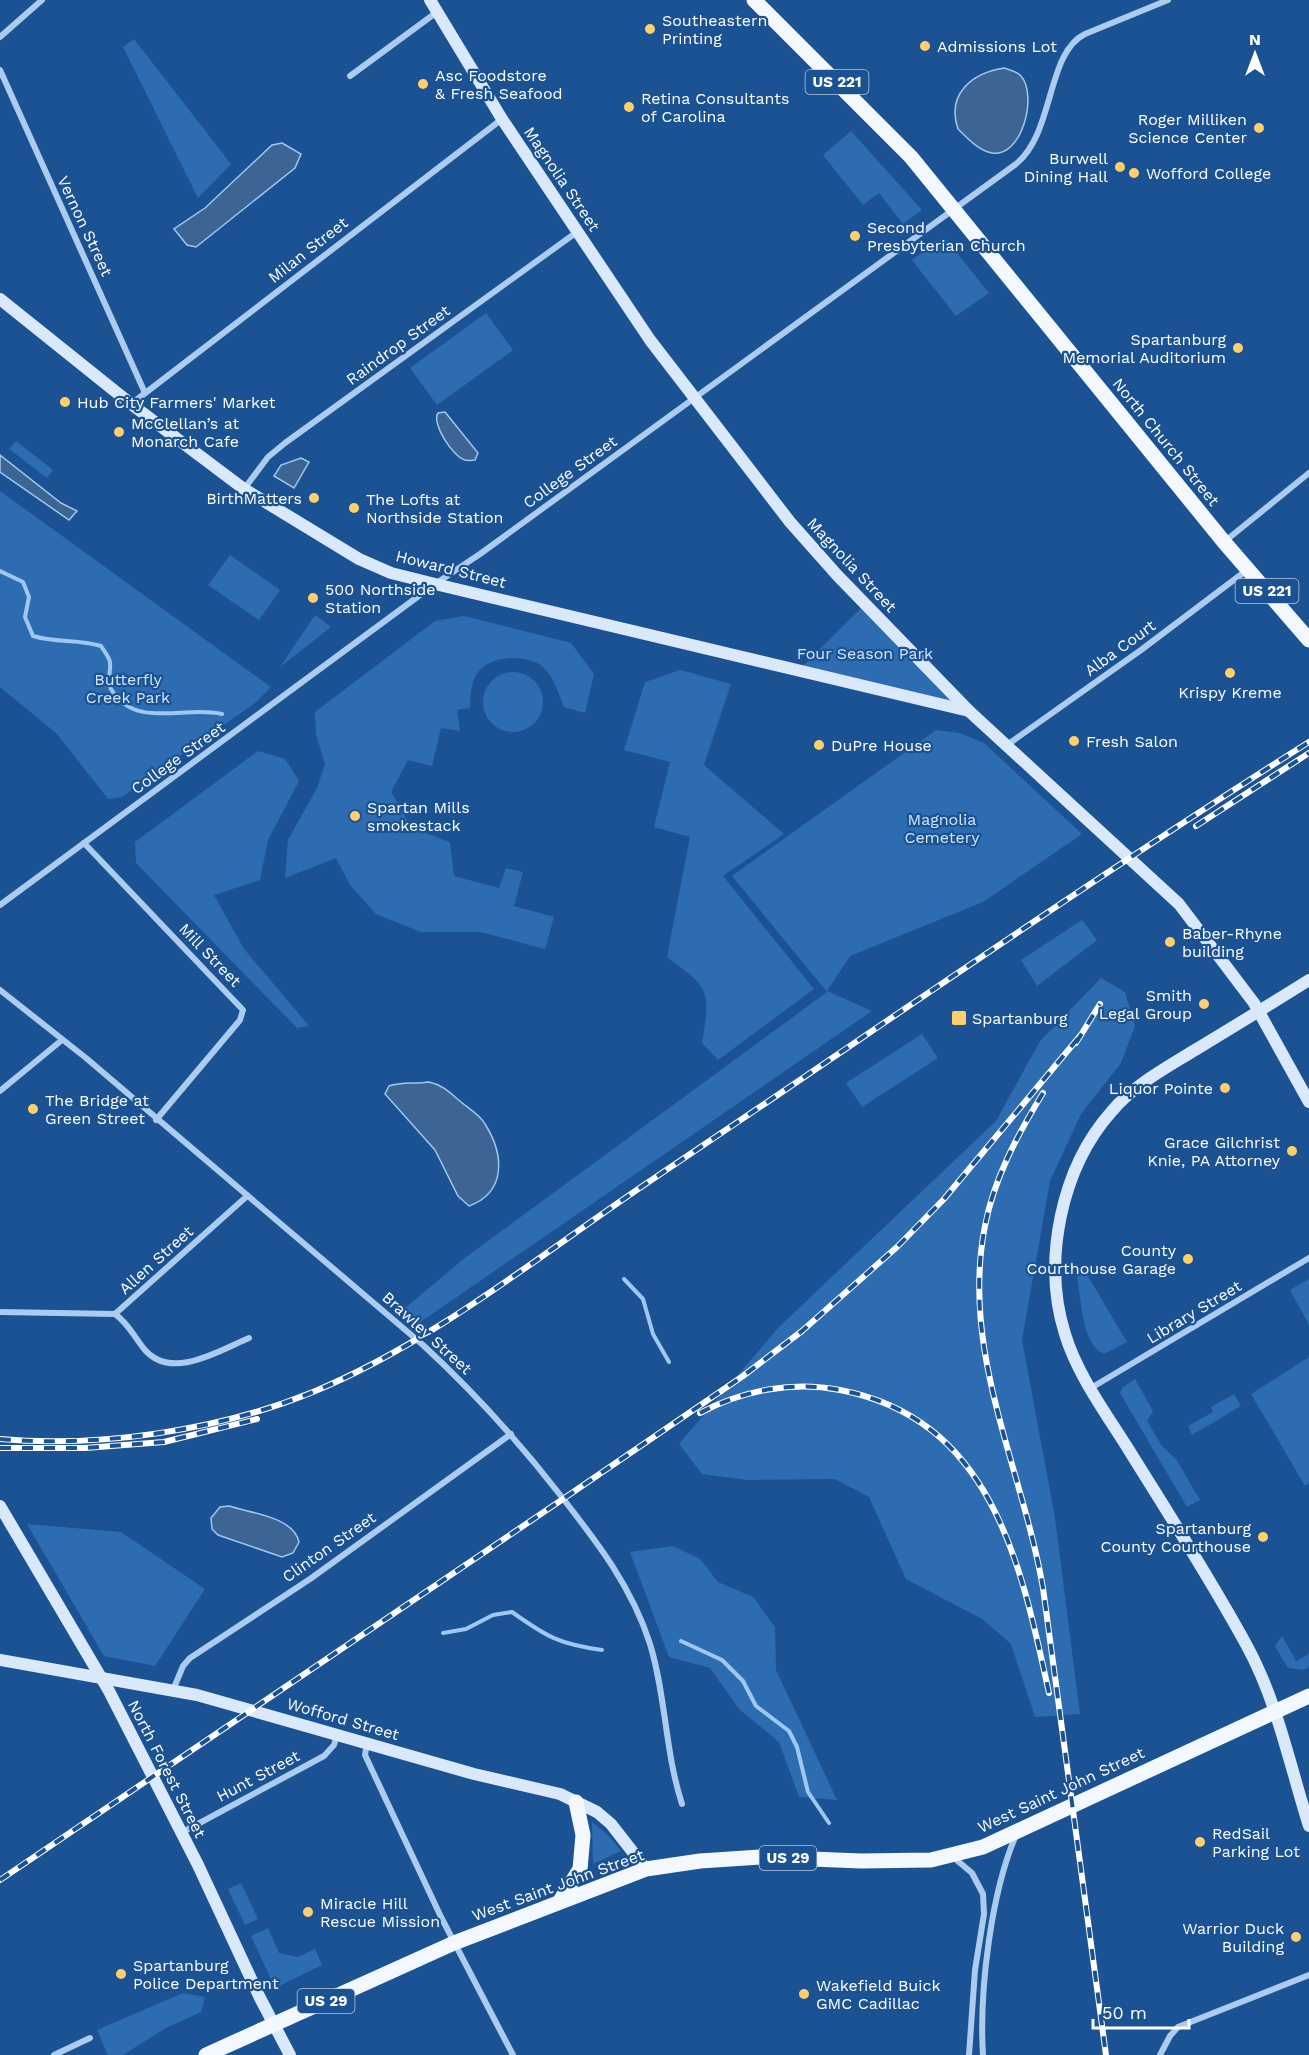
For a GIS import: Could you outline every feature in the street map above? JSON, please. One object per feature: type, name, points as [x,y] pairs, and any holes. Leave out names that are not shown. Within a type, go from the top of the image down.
[{"type":"main road","name":"North Church Street","points":[[754,0],[903,149],[1224,542],[1309,640]]},
{"type":"main road","name":"West Saint John Street","points":[[206,2055],[454,1943],[646,1869],[700,1861],[760,1857],[861,1861],[932,1860],[952,1856],[1017,1833],[1152,1767],[1309,1696]]},
{"type":"main road","points":[[560,1901],[580,1869],[583,1835],[576,1802]]},
{"type":"street","points":[[0,37],[42,0]]},
{"type":"street","name":"Magnolia Street","points":[[429,0],[502,119],[650,340],[798,531],[837,575],[969,711],[1160,883],[1198,928],[1258,1011],[1309,1102]]},
{"type":"street","name":"College Street","points":[[0,905],[435,584],[694,399],[952,208],[1016,164],[1034,145],[1060,69],[1073,42],[1086,34],[1168,0]]},
{"type":"street","points":[[350,76],[436,12]]},
{"type":"street","name":"Vernon Street","points":[[0,70],[146,393]]},
{"type":"street","name":"Milan Street","points":[[131,404],[502,119]]},
{"type":"street","name":"Raindrop Street","points":[[244,489],[268,457],[285,443],[577,232]]},
{"type":"street","name":"Howard Street","points":[[0,299],[131,404],[244,489],[358,559],[391,573],[435,584],[969,711]]},
{"type":"street","points":[[1224,542],[1309,472]]},
{"type":"street","name":"Alba Court","points":[[1007,745],[1138,653],[1248,569]]},
{"type":"street","name":"Mill Street","points":[[84,843],[243,1010],[240,1020],[156,1120]]},
{"type":"street","points":[[1309,980],[1131,1093],[1113,1109],[1085,1148],[1066,1198],[1058,1235],[1056,1269],[1057,1291],[1065,1337],[1091,1388],[1256,1663],[1275,1713],[1309,1826]]},
{"type":"street","name":"Brawley Street","points":[[0,990],[423,1345],[511,1434],[605,1554],[637,1611],[657,1671],[672,1774],[682,1804]]},
{"type":"street","points":[[0,1091],[62,1040]]},
{"type":"street","name":"Allen Street","points":[[0,1312],[115,1314],[246,1197]]},
{"type":"street","name":"Library Street","points":[[1091,1388],[1309,1258]]},
{"type":"street","points":[[115,1314],[129,1325],[146,1351],[175,1365],[189,1362],[249,1338]]},
{"type":"street","name":"Clinton Street","points":[[173,1689],[183,1666],[190,1658],[310,1579],[511,1434]]},
{"type":"street","name":"North Forest Street","points":[[0,1506],[100,1676],[137,1744],[290,2055]]},
{"type":"street","name":"Wofford Street","points":[[0,1660],[173,1689],[474,1774],[560,1794],[597,1812],[611,1824],[646,1869]]},
{"type":"street","name":"Hunt Street","points":[[181,1833],[324,1756],[334,1745],[337,1735]]},
{"type":"street","points":[[367,1743],[365,1755],[454,1943],[513,2055]]},
{"type":"street","points":[[983,2055],[984,2004],[989,1947],[1006,1859],[1017,1833]]},
{"type":"street","points":[[952,1856],[972,1873],[983,1894],[984,1914],[975,1970],[969,2055]]},
{"type":"street","points":[[1160,2055],[1170,2036],[1178,2028],[1309,1975]]},
{"type":"street","points":[[54,2055],[90,2038]]},
{"type":"green space","points":[[134,39],[231,164],[198,198],[123,47]]},
{"type":"green space","points":[[851,131],[922,210],[903,224],[879,193],[863,205],[823,155]]},
{"type":"green space","points":[[944,237],[989,293],[956,316],[912,260]]},
{"type":"green space","points":[[486,313],[513,350],[437,405],[410,368]]},
{"type":"green space","points":[[16,441],[53,470],[47,478],[9,449]]},
{"type":"green space","name":"Butterfly Creek Park","points":[[0,491],[271,687],[255,703],[122,797],[108,799],[57,734],[0,687]]},
{"type":"green space","points":[[230,555],[280,590],[259,620],[208,585]]},
{"type":"green space","name":"Four Season Park","points":[[865,604],[969,711],[797,672]]},
{"type":"green space","points":[[315,615],[331,627],[280,667]]},
{"type":"green space","points":[[464,616],[571,643],[594,674],[585,713],[564,707],[550,675],[535,662],[511,658],[484,667],[474,679],[470,708],[457,710],[460,731],[441,728],[432,766],[408,760],[391,792],[407,820],[407,826],[450,842],[454,876],[499,888],[506,868],[523,872],[514,906],[554,917],[545,949],[481,932],[421,932],[376,914],[350,885],[336,858],[285,878],[288,840],[317,788],[325,764],[316,735],[315,712],[435,621]]},
{"type":"green space","points":[[680,670],[731,684],[704,765],[784,834],[723,876],[814,989],[718,1060],[702,1043],[706,1012],[704,992],[692,976],[667,957],[690,837],[654,827],[670,762],[624,750],[645,682]]},
{"type":"green space","points":[[507,672],[519,672],[530,677],[538,685],[543,702],[541,714],[530,727],[519,732],[507,732],[496,727],[488,719],[483,708],[483,696],[488,685],[496,677]]},
{"type":"green space","name":"Magnolia Cemetery","points":[[936,730],[960,733],[984,743],[1082,834],[983,902],[850,956],[827,991],[872,1011],[419,1323],[405,1308],[466,1257],[827,992],[732,876]]},
{"type":"green space","points":[[258,751],[285,759],[299,781],[268,840],[260,880],[214,895],[244,949],[309,1026],[297,1028],[136,863],[135,842]]},
{"type":"green space","points":[[1082,920],[1097,940],[1037,986],[1021,960]]},
{"type":"green space","points":[[1101,978],[1125,992],[1135,1026],[1121,1063],[1081,1114],[1050,1181],[1022,1340],[1055,1518],[1080,1714],[1035,1717],[1011,1644],[982,1619],[906,1579],[869,1497],[835,1479],[748,1480],[702,1474],[679,1444],[779,1327],[996,1121],[1040,1041]]},
{"type":"green space","points":[[922,1034],[938,1058],[862,1107],[846,1083]]},
{"type":"green space","points":[[1086,1273],[1127,1342],[1104,1354],[1096,1349],[1091,1341],[1083,1319],[1077,1275]]},
{"type":"green space","points":[[1309,1279],[1309,1325],[1290,1290]]},
{"type":"green space","points":[[1309,1357],[1309,1483],[1305,1486],[1251,1394]]},
{"type":"green space","points":[[1135,1379],[1153,1411],[1147,1421],[1162,1446],[1176,1459],[1200,1500],[1187,1507],[1120,1393],[1123,1387]]},
{"type":"green space","points":[[1234,1394],[1241,1406],[1192,1435],[1188,1426],[1213,1412],[1211,1407]]},
{"type":"green space","points":[[27,1524],[121,1532],[205,1589],[155,1666],[104,1656]]},
{"type":"green space","points":[[673,1546],[700,1559],[718,1582],[753,1597],[775,1627],[776,1670],[837,1800],[799,1797],[779,1742],[739,1709],[710,1668],[669,1657],[630,1552]]},
{"type":"green space","points":[[1282,1636],[1296,1661],[1309,1654],[1309,1667],[1303,1670],[1288,1668],[1275,1646]]},
{"type":"green space","points":[[592,1822],[608,1835],[621,1851],[593,1864]]},
{"type":"green space","points":[[241,1883],[258,1919],[245,1925],[228,1889]]},
{"type":"green space","points":[[268,1928],[279,1953],[298,1957],[315,1949],[322,1965],[275,1988],[251,1936]]},
{"type":"green space","points":[[183,1993],[205,1997],[201,2012],[164,2029],[123,2055],[108,2055],[97,2030]]},
{"type":"shaded area","points":[[1004,68],[1021,76],[1026,85],[1027,110],[1019,136],[1012,146],[1003,152],[992,153],[978,147],[958,129],[955,117],[956,105],[964,87],[972,80]]},
{"type":"shaded area","points":[[282,143],[301,154],[295,168],[196,247],[187,245],[174,229],[205,208],[272,145]]},
{"type":"shaded area","points":[[445,412],[478,453],[475,460],[460,458],[444,439],[437,418],[438,413]]},
{"type":"shaded area","points":[[0,455],[61,503],[77,511],[69,520],[0,472]]},
{"type":"shaded area","points":[[301,458],[309,462],[294,488],[274,476],[281,465]]},
{"type":"shaded area","points":[[429,1082],[446,1090],[480,1118],[496,1148],[498,1171],[496,1182],[481,1200],[469,1206],[458,1196],[435,1150],[385,1094],[389,1086]]},
{"type":"shaded area","points":[[229,1506],[270,1517],[289,1527],[299,1542],[293,1553],[282,1557],[218,1535],[212,1529],[211,1518],[220,1507]]},
{"type":"waterway","points":[[0,571],[23,582],[29,597],[25,617],[33,636],[101,646],[110,662],[111,689],[121,701],[133,709],[162,714],[208,712],[222,714]]},
{"type":"waterway","points":[[624,1279],[643,1299],[653,1334],[669,1362]]},
{"type":"waterway","points":[[443,1633],[466,1629],[493,1615],[512,1612],[554,1638],[602,1650]]},
{"type":"waterway","points":[[681,1641],[722,1660],[743,1681],[756,1706],[789,1731],[797,1747],[808,1792],[829,1823]]},
{"type":"railway","points":[[0,1439],[78,1441],[118,1438],[159,1433],[239,1417],[313,1392],[402,1348],[488,1294],[653,1179],[980,958],[1309,742]]},
{"type":"railway","points":[[1196,826],[1309,753]]},
{"type":"railway","points":[[1076,1043],[1100,1004]]},
{"type":"railway","points":[[0,1880],[743,1376],[802,1331],[897,1247],[944,1199],[1080,1036]]},
{"type":"railway","points":[[1043,1093],[1008,1157],[989,1208],[979,1272],[981,1318],[987,1364],[997,1409],[1043,1588],[1106,2055]]},
{"type":"railway","points":[[700,1413],[733,1398],[751,1393],[786,1387],[822,1387],[840,1390],[891,1406],[933,1431],[966,1465],[991,1504],[1011,1548],[1026,1595],[1049,1693]]},
{"type":"railway","points":[[0,1448],[85,1448],[164,1442],[257,1419]]},
{"type":"place","name":"Southeastern Printing","points":[[650,29]]},
{"type":"place","name":"Admissions Lot","points":[[925,46]]},
{"type":"place","name":"Asc Foodstore & Fresh Seafood","points":[[423,84]]},
{"type":"place","name":"Retina Consultants of Carolina","points":[[629,107]]},
{"type":"place","name":"Roger Milliken Science Center","points":[[1259,128]]},
{"type":"place","name":"Burwell Dining Hall","points":[[1120,167]]},
{"type":"place","name":"Wofford College","points":[[1134,173]]},
{"type":"place","name":"Second Presbyterian Church","points":[[855,236]]},
{"type":"place","name":"Spartanburg Memorial Auditorium","points":[[1238,348]]},
{"type":"place","name":"Hub City Farmers' Market","points":[[65,402]]},
{"type":"place","name":"McClellan’s at Monarch Cafe","points":[[119,432]]},
{"type":"place","name":"BirthMatters","points":[[314,498]]},
{"type":"place","name":"The Lofts at Northside Station","points":[[354,508]]},
{"type":"place","name":"500 Northside Station","points":[[313,598]]},
{"type":"place","name":"Krispy Kreme","points":[[1230,673]]},
{"type":"place","name":"Fresh Salon","points":[[1074,741]]},
{"type":"place","name":"DuPre House","points":[[819,745]]},
{"type":"place","name":"Spartan Mills smokestack","points":[[355,816]]},
{"type":"place","name":"Baber-Rhyne building","points":[[1170,942]]},
{"type":"place","name":"Smith Legal Group","points":[[1204,1004]]},
{"type":"place","name":"Spartanburg","points":[[959,1018]]},
{"type":"place","name":"Liquor Pointe","points":[[1225,1088]]},
{"type":"place","name":"The Bridge at Green Street","points":[[33,1109]]},
{"type":"place","name":"Grace Gilchrist Knie, PA Attorney","points":[[1292,1151]]},
{"type":"place","name":"County Courthouse Garage","points":[[1188,1259]]},
{"type":"place","name":"Spartanburg County Courthouse","points":[[1263,1537]]},
{"type":"place","name":"RedSail Parking Lot","points":[[1200,1842]]},
{"type":"place","name":"Miracle Hill Rescue Mission","points":[[308,1912]]},
{"type":"place","name":"Warrior Duck Building","points":[[1296,1937]]},
{"type":"place","name":"Spartanburg Police Department","points":[[121,1974]]},
{"type":"place","name":"Wakefield Buick GMC Cadillac","points":[[804,1994]]}]
